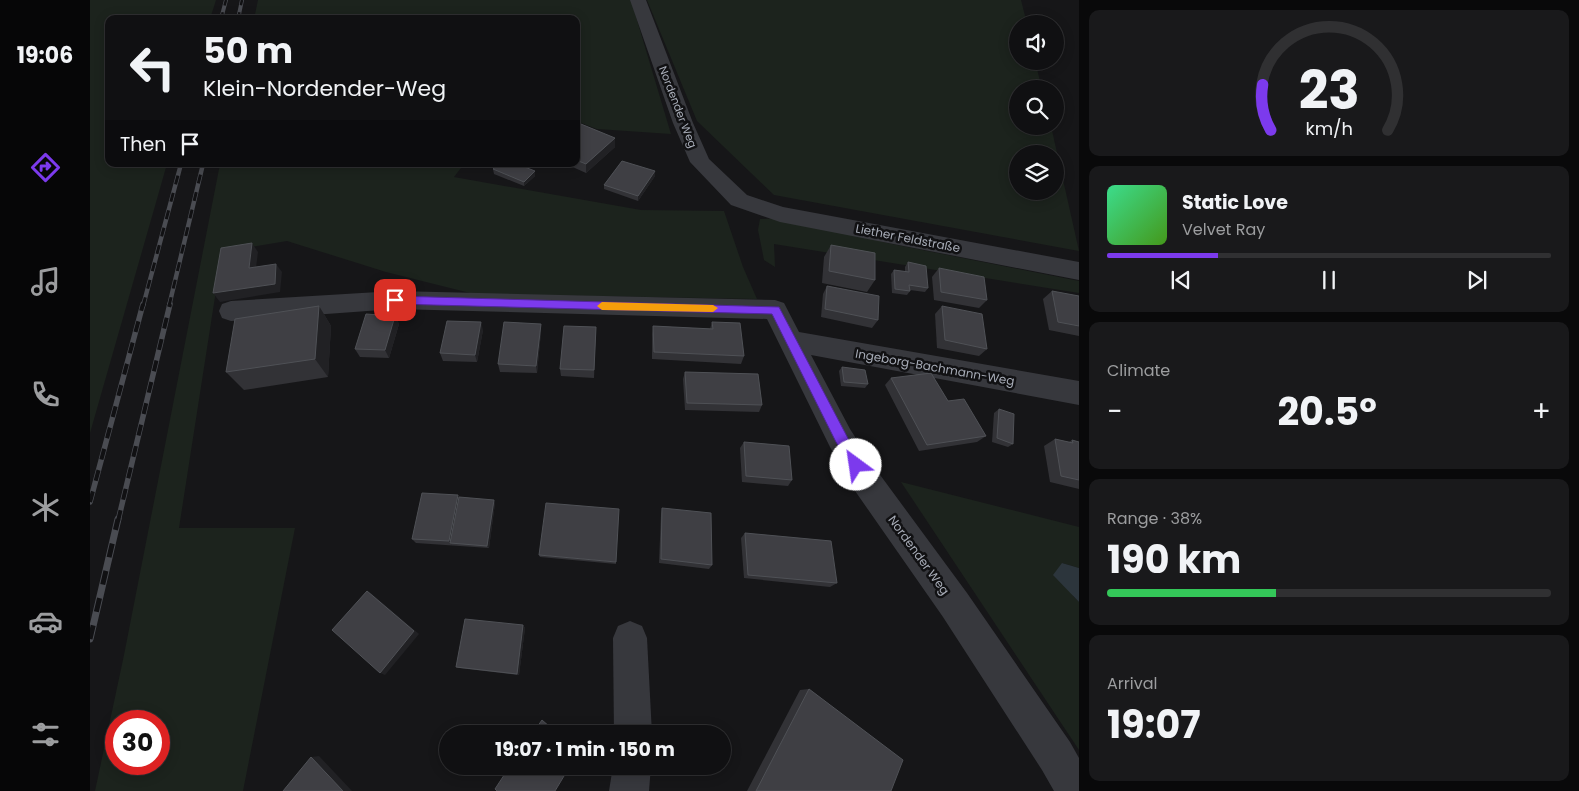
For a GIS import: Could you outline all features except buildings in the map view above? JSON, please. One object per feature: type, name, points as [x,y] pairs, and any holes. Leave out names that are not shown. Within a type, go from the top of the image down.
[{"type":"street","name":"Nordender Weg","points":[[638,0],[683,122],[700,162],[739,200]]},
{"type":"street","name":"Liether Feldstraße","points":[[739,200],[780,214],[1079,271]]},
{"type":"street","name":"Nordender Weg","points":[[231,311],[395,300],[775,310],[840,438],[864,478],[955,605],[1056,756],[1076,791]]},
{"type":"street","name":"Ingeborg-Bachmann-Weg","points":[[790,341],[1079,393]]},
{"type":"street","points":[[630,638],[633,725]]},
{"type":"street","points":[[629,791],[631,775]]},
{"type":"shaded area","points":[[90,0],[216,0],[211,15],[105,15],[105,167],[166,167],[90,433]]},
{"type":"shaded area","points":[[258,0],[631,0],[671,134],[597,129],[580,123],[580,15],[255,15]]},
{"type":"shaded area","points":[[647,0],[1021,0],[1025,15],[1009,15],[1009,70],[1037,70],[1040,80],[1009,80],[1009,135],[1053,135],[1055,145],[1009,145],[1009,200],[1064,200],[1064,184],[1079,251],[774,195],[697,121]]},
{"type":"shaded area","points":[[219,167],[462,167],[454,177],[641,210],[724,211],[743,267],[757,299],[474,294],[386,272],[287,241],[222,252],[179,528],[295,528],[243,791],[95,791],[105,744],[105,775],[170,775],[170,710],[112,710]]},
{"type":"shaded area","points":[[781,218],[892,244],[1079,281],[1079,293],[774,244],[775,267],[764,260],[758,230],[760,219]]},
{"type":"shaded area","points":[[901,482],[1079,527],[1079,568],[1062,563],[1073,596],[1079,602],[1079,750]]},
{"type":"shaded area","points":[[1062,563],[1079,568],[1079,602],[1053,575]]},
{"type":"railway","points":[[222,15],[226,0]]},
{"type":"railway","points":[[239,15],[242,0]]},
{"type":"railway","points":[[143,306],[180,167]]},
{"type":"railway","points":[[169,306],[202,167]]},
{"type":"railway","points":[[90,502],[143,304]]},
{"type":"railway","points":[[118,521],[170,304]]},
{"type":"railway","points":[[90,639],[118,519]]},
{"type":"slow traffic","points":[[602,306],[713,308]]},
{"type":"route","points":[[395,300],[775,310],[840,438],[856,465]]}]
